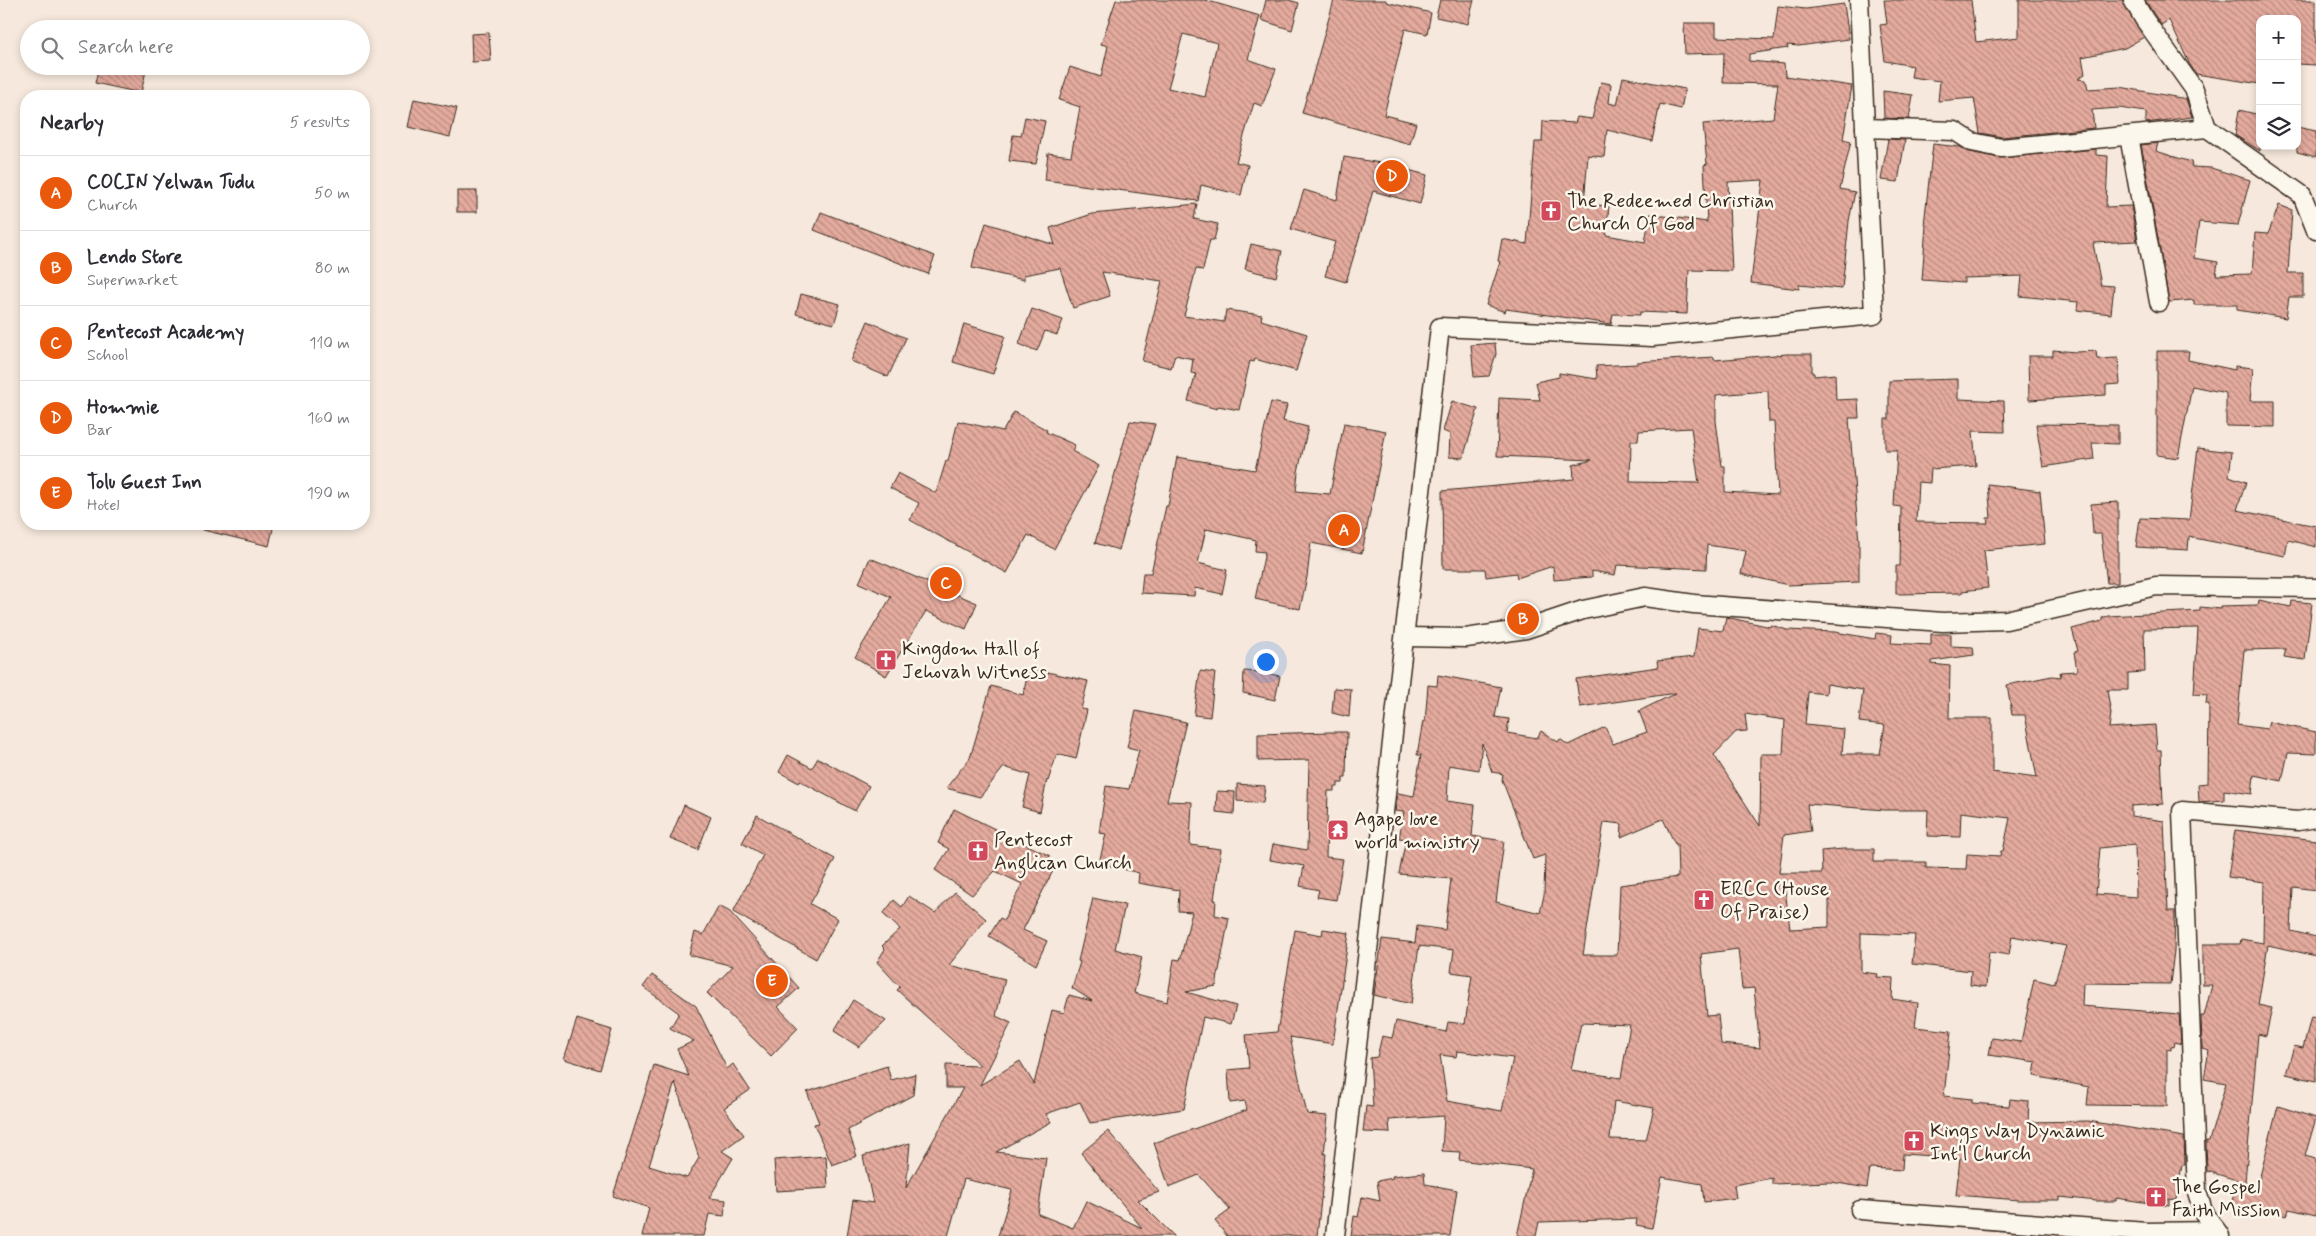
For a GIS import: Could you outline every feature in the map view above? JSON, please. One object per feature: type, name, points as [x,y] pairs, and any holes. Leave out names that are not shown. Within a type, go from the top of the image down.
[{"type":"street","points":[[1335,1236],[1440,327],[1652,337],[1874,316],[1859,0]]},
{"type":"street","points":[[2133,0],[2144,19],[2194,89],[2208,128],[2302,195],[2316,230]]},
{"type":"street","points":[[1865,128],[1955,131],[1972,142],[2001,148],[2208,128]]},
{"type":"street","points":[[2129,136],[2159,302]]},
{"type":"street","points":[[1405,638],[1466,638],[1526,629],[1583,610],[1645,597],[1714,606],[1943,622],[2006,620],[2156,586],[2316,588]]},
{"type":"street","points":[[2218,1234],[2203,1211],[2197,1192],[2182,811],[2298,821],[2316,818]]},
{"type":"street","points":[[1860,1210],[2146,1232],[2218,1234]]},
{"type":"building","points":[[1116,0],[1205,0],[1260,16],[1248,59],[1276,69],[1262,106],[1254,103],[1236,162],[1248,165],[1241,195],[1201,185],[1198,201],[1045,180],[1048,153],[1071,156],[1080,107],[1059,100],[1070,67],[1101,77],[1108,46],[1101,44]],"holes":[[[1183,34],[1217,43],[1205,97],[1168,88]]]},
{"type":"building","points":[[1266,0],[1289,0],[1299,3],[1292,30],[1261,20]]},
{"type":"building","points":[[1334,0],[1386,0],[1386,2],[1431,13],[1427,34],[1405,29],[1384,115],[1416,123],[1410,144],[1302,113]]},
{"type":"building","points":[[1440,0],[1474,0],[1468,24],[1436,17]]},
{"type":"building","points":[[1884,0],[1971,0],[1976,42],[2019,37],[2019,0],[2122,0],[2144,37],[2125,48],[2082,57],[2085,74],[2078,79],[2086,80],[2088,89],[2120,87],[2186,99],[2192,117],[2146,123],[2146,112],[2119,108],[2092,110],[2094,128],[2002,137],[1980,133],[1974,98],[1938,101],[1940,81],[1911,77],[1913,66],[1885,61],[1880,25],[1887,24]]},
{"type":"building","points":[[2145,0],[2316,0],[2316,65],[2301,64],[2301,15],[2256,15],[2256,83],[2196,74],[2169,20],[2161,25]]},
{"type":"building","points":[[1844,4],[1849,39],[1799,46],[1787,45],[1788,48],[1749,54],[1749,61],[1784,64],[1785,76],[1852,86],[1843,139],[1851,141],[1840,189],[1855,192],[1849,221],[1842,289],[1799,285],[1799,289],[1751,283],[1763,180],[1728,182],[1732,271],[1689,270],[1687,314],[1640,312],[1640,315],[1613,314],[1611,324],[1506,309],[1505,312],[1486,305],[1500,262],[1498,261],[1502,239],[1527,244],[1535,142],[1542,142],[1543,121],[1575,123],[1577,117],[1592,119],[1601,82],[1611,84],[1609,103],[1617,105],[1623,77],[1685,89],[1681,109],[1660,104],[1652,141],[1607,130],[1604,157],[1588,155],[1584,204],[1609,206],[1606,235],[1645,242],[1650,214],[1707,222],[1704,165],[1707,164],[1703,124],[1773,118],[1778,84],[1723,83],[1724,53],[1685,54],[1684,23],[1716,23],[1716,37],[1774,39],[1778,6],[1806,9]]},
{"type":"building","points":[[489,33],[491,61],[472,62],[471,34]]},
{"type":"building","points":[[97,75],[145,75],[142,90],[127,90],[95,83]]},
{"type":"building","points":[[1883,91],[1913,95],[1909,119],[1884,118]]},
{"type":"building","points":[[414,99],[457,108],[450,137],[408,127]]},
{"type":"building","points":[[2239,110],[2256,114],[2256,148],[2235,135]]},
{"type":"building","points":[[1025,117],[1045,121],[1036,164],[1009,161],[1013,135],[1021,136]]},
{"type":"building","points":[[2301,128],[2316,131],[2316,157],[2297,152],[2297,150],[2301,150]]},
{"type":"building","points":[[1888,139],[1905,140],[1898,182],[1881,180]]},
{"type":"building","points":[[2158,143],[2156,151],[2191,162],[2192,167],[2211,168],[2250,180],[2238,225],[2199,222],[2194,258],[2218,262],[2216,275],[2252,274],[2255,233],[2268,234],[2279,205],[2292,210],[2288,273],[2303,273],[2303,297],[2289,297],[2286,318],[2237,310],[2237,305],[2194,305],[2194,300],[2169,302],[2145,164],[2146,159],[2144,159],[2141,145]]},
{"type":"building","points":[[1933,144],[1960,147],[1970,152],[1999,158],[2096,149],[2096,155],[2108,156],[2106,207],[2131,206],[2137,241],[2093,243],[2101,285],[2114,286],[2111,314],[2077,310],[2078,302],[2020,296],[2022,276],[1964,278],[1964,283],[1922,280],[1926,225],[1924,225]]},
{"type":"building","points":[[1344,157],[1405,167],[1404,169],[1427,175],[1420,204],[1373,191],[1346,282],[1325,276],[1335,242],[1291,229],[1304,190],[1337,200]]},
{"type":"building","points":[[457,191],[477,191],[477,212],[457,212]]},
{"type":"building","points":[[1197,204],[1194,219],[1218,224],[1214,240],[1210,240],[1203,270],[1196,269],[1184,316],[1224,322],[1226,310],[1262,315],[1261,320],[1307,334],[1296,371],[1255,359],[1254,362],[1250,361],[1239,410],[1218,406],[1217,409],[1188,401],[1196,374],[1191,373],[1193,359],[1175,355],[1171,368],[1142,361],[1162,281],[1102,272],[1110,296],[1073,308],[1060,268],[1024,275],[1024,280],[972,268],[976,249],[978,249],[986,223],[1055,245],[1050,228],[1092,214]]},
{"type":"building","points":[[821,212],[935,256],[928,274],[814,230]]},
{"type":"building","points":[[1251,244],[1282,251],[1276,277],[1245,269]]},
{"type":"building","points":[[801,294],[840,304],[834,324],[796,314]]},
{"type":"building","points":[[1032,309],[1063,320],[1057,335],[1045,331],[1037,351],[1019,344]]},
{"type":"building","points":[[868,321],[906,338],[888,377],[851,361]]},
{"type":"building","points":[[964,324],[1005,336],[993,374],[953,362]]},
{"type":"building","points":[[1495,343],[1496,354],[1489,376],[1474,377],[1471,345]]},
{"type":"building","points":[[2053,350],[2096,351],[2097,359],[2118,358],[2120,384],[2106,385],[2106,395],[2029,400],[2028,356],[2053,356]]},
{"type":"building","points":[[2157,351],[2189,351],[2188,360],[2235,370],[2235,366],[2253,368],[2250,401],[2275,401],[2275,427],[2226,426],[2226,393],[2192,386],[2178,458],[2157,455]]},
{"type":"building","points":[[1787,354],[1812,354],[1812,373],[1814,373],[1814,376],[1835,374],[1836,400],[1858,399],[1859,418],[1849,418],[1859,542],[1859,582],[1788,585],[1741,574],[1746,551],[1707,545],[1706,569],[1617,565],[1615,575],[1592,571],[1592,577],[1554,580],[1553,566],[1517,578],[1516,573],[1486,577],[1485,569],[1443,569],[1442,491],[1574,479],[1573,465],[1592,460],[1497,456],[1499,398],[1540,400],[1536,382],[1559,377],[1559,373],[1597,379],[1596,366],[1714,357],[1714,360]],"holes":[[[1768,391],[1769,422],[1774,422],[1778,495],[1725,492],[1725,466],[1722,466],[1716,421],[1716,395]],[[1691,428],[1699,483],[1630,482],[1631,441],[1638,441],[1639,431]]]},
{"type":"building","points":[[1958,379],[1958,399],[2004,401],[2005,432],[1973,431],[1976,466],[1931,469],[1930,483],[1918,482],[1916,522],[1988,523],[1987,518],[1991,518],[1988,484],[2040,491],[2045,544],[1984,550],[1988,588],[1962,591],[1962,593],[1896,594],[1896,566],[1900,566],[1901,507],[1894,506],[1897,450],[1885,450],[1885,419],[1889,419],[1889,381]]},
{"type":"building","points":[[1452,401],[1478,409],[1463,458],[1449,457],[1450,434],[1443,431]]},
{"type":"building","points":[[1271,402],[1287,405],[1283,421],[1308,427],[1298,472],[1296,491],[1330,494],[1344,423],[1386,431],[1362,553],[1311,543],[1307,577],[1300,609],[1255,599],[1265,552],[1255,551],[1256,540],[1206,529],[1198,563],[1227,570],[1222,594],[1195,588],[1194,596],[1141,593],[1143,573],[1151,573],[1166,506],[1168,506],[1177,457],[1255,470]]},
{"type":"building","points":[[1014,412],[1047,430],[1046,432],[1075,445],[1072,451],[1099,466],[1054,549],[1028,535],[1007,573],[910,520],[919,503],[890,488],[898,473],[936,493],[946,461],[948,461],[958,421],[1003,431]]},
{"type":"building","points":[[1130,421],[1155,424],[1119,550],[1095,543]]},
{"type":"building","points":[[2036,424],[2118,425],[2118,444],[2092,443],[2094,459],[2043,467]]},
{"type":"building","points":[[2198,448],[2232,452],[2229,476],[2246,482],[2237,510],[2316,526],[2316,547],[2288,540],[2285,556],[2189,537],[2188,550],[2136,547],[2140,518],[2189,520]]},
{"type":"building","points":[[2118,502],[2118,583],[2107,583],[2101,534],[2093,534],[2091,504]]},
{"type":"building","points":[[203,530],[273,530],[269,546]]},
{"type":"building","points":[[870,558],[977,603],[966,629],[926,611],[886,676],[855,657],[891,597],[859,583]]},
{"type":"building","points":[[2259,600],[2291,607],[2292,601],[2312,603],[2305,660],[2284,657],[2286,649],[2244,650],[2237,725],[2267,729],[2269,722],[2316,732],[2316,754],[2288,753],[2282,781],[2254,775],[2252,794],[2224,790],[2224,800],[2199,802],[2198,784],[2208,783],[2209,704],[2206,704],[2207,695],[2194,694],[2198,628],[2144,629],[2145,672],[2128,673],[2128,690],[2107,690],[2111,714],[2109,728],[2155,725],[2157,750],[2161,750],[2163,804],[2131,806],[2131,816],[2164,821],[2168,911],[2175,911],[2174,951],[2170,984],[2083,983],[2082,1006],[2179,1014],[2181,1044],[2175,1042],[2174,1047],[2171,1046],[2171,1050],[2167,1049],[2167,1106],[2087,1105],[2089,1087],[2034,1076],[2036,1062],[1989,1055],[1992,1038],[2021,1042],[2034,979],[2054,984],[2066,946],[2012,936],[2009,955],[1989,952],[1986,987],[1970,985],[1971,971],[1912,964],[1915,935],[1861,933],[1861,972],[1878,974],[1877,977],[1893,978],[1892,999],[1918,1003],[1915,1027],[1951,1031],[1944,1096],[1972,1099],[1972,1103],[2009,1106],[2010,1099],[2029,1101],[2028,1122],[2088,1121],[2184,1137],[2185,1165],[2182,1165],[2176,1200],[2169,1199],[2169,1206],[2116,1198],[2116,1201],[2060,1197],[2060,1200],[2019,1200],[1956,1195],[1960,1158],[1903,1154],[1902,1170],[1870,1168],[1867,1188],[1831,1182],[1772,1184],[1772,1178],[1734,1185],[1736,1198],[1704,1202],[1702,1184],[1662,1177],[1652,1228],[1636,1225],[1637,1219],[1539,1222],[1536,1236],[1517,1236],[1532,1169],[1459,1160],[1460,1152],[1442,1151],[1444,1116],[1389,1120],[1390,1133],[1363,1132],[1366,1106],[1373,1107],[1370,1058],[1377,1057],[1382,1036],[1392,1038],[1396,1021],[1446,1032],[1448,1022],[1465,1024],[1472,975],[1451,972],[1454,950],[1419,946],[1411,1004],[1374,995],[1382,939],[1415,943],[1417,926],[1445,930],[1451,879],[1399,874],[1406,839],[1399,838],[1404,812],[1395,811],[1398,793],[1414,796],[1421,755],[1417,755],[1423,721],[1425,722],[1428,685],[1437,686],[1438,675],[1501,687],[1495,717],[1509,719],[1507,733],[1537,738],[1541,731],[1558,742],[1560,739],[1568,745],[1605,727],[1613,744],[1647,732],[1639,711],[1676,693],[1580,707],[1576,679],[1658,667],[1657,661],[1694,657],[1698,628],[1723,631],[1726,617],[1771,627],[1771,625],[1787,630],[1835,632],[1875,639],[1876,633],[1892,635],[1891,643],[1931,645],[1931,634],[1951,634],[1951,646],[1973,647],[1974,655],[1932,661],[1932,664],[1950,666],[1949,718],[1992,718],[1992,772],[2037,778],[2025,715],[2012,715],[2007,685],[2052,676],[2061,677],[2060,672],[2077,671],[2074,652],[2078,651],[2072,629],[2102,621],[2102,618],[2108,616],[2200,611],[2200,607],[2220,609],[2220,606],[2258,605]],"holes":[[[1827,684],[1863,690],[1859,722],[1885,725],[1880,754],[1842,754],[1844,729],[1805,725],[1808,692],[1826,694]],[[1745,714],[1785,720],[1783,754],[1761,754],[1760,826],[1714,755],[1736,732],[1747,731]],[[1482,743],[1492,772],[1503,774],[1502,780],[1533,859],[1545,855],[1544,895],[1540,913],[1496,902],[1504,841],[1472,836],[1475,805],[1447,801],[1449,765],[1479,770]],[[1807,804],[1885,810],[1928,810],[1927,836],[1960,837],[1961,812],[2010,818],[2003,851],[2001,851],[2000,856],[1967,854],[1966,869],[1926,868],[1926,862],[1874,862],[1874,849],[1843,849],[1821,851],[1822,873],[1779,873],[1784,835],[1811,831]],[[1663,819],[1675,844],[1677,844],[1678,877],[1620,885],[1617,955],[1583,955],[1604,822],[1622,824],[1621,837]],[[2135,844],[2136,897],[2096,894],[2100,848]],[[1785,889],[1829,889],[1829,927],[1790,929]],[[1738,949],[1742,989],[1754,988],[1760,1048],[1721,1044],[1718,1015],[1707,1016],[1701,954]],[[1581,1023],[1630,1025],[1621,1078],[1571,1070]],[[1457,1051],[1513,1058],[1502,1111],[1447,1101],[1440,1055],[1456,1057]],[[1614,1101],[1654,1108],[1646,1140],[1610,1139]]]},
{"type":"building","points":[[1029,668],[1088,681],[1081,709],[1087,710],[1076,759],[1057,754],[1047,780],[1040,812],[1022,807],[1030,775],[1004,767],[980,797],[946,788],[970,758],[991,686],[1023,695]]},
{"type":"building","points":[[1200,671],[1215,673],[1210,717],[1194,715]]},
{"type":"building","points":[[1244,671],[1280,676],[1275,700],[1243,693]]},
{"type":"building","points":[[1334,688],[1351,689],[1349,717],[1332,713]]},
{"type":"building","points":[[1136,711],[1186,722],[1167,801],[1192,802],[1190,845],[1221,849],[1214,900],[1216,900],[1215,915],[1229,918],[1216,986],[1186,992],[1236,1006],[1231,1024],[1203,1017],[1184,1109],[1090,1123],[1080,1102],[1046,1114],[1051,1122],[996,1152],[1046,1158],[1038,1214],[1073,1228],[1086,1201],[1142,1228],[1081,1153],[1108,1131],[1159,1192],[1138,1200],[1174,1236],[998,1236],[1012,1190],[964,1179],[948,1236],[847,1236],[853,1200],[873,1203],[863,1156],[910,1143],[906,1188],[963,1088],[946,1088],[946,1065],[981,1066],[897,990],[900,987],[877,962],[885,949],[882,946],[900,929],[883,914],[894,900],[902,907],[909,896],[935,913],[955,892],[986,919],[949,965],[1005,979],[996,1016],[1011,1023],[980,1085],[1020,1061],[1034,1084],[1052,1010],[1064,1013],[1069,995],[1092,1001],[1072,988],[1080,962],[1078,961],[1093,898],[1125,905],[1115,949],[1142,957],[1134,993],[1167,1002],[1174,959],[1180,960],[1192,912],[1178,911],[1179,890],[1138,883],[1139,873],[1099,863],[1106,834],[1099,833],[1106,786],[1129,789],[1139,750],[1127,747]]},
{"type":"building","points":[[1347,732],[1346,778],[1343,778],[1343,783],[1338,783],[1338,787],[1334,787],[1334,791],[1328,791],[1326,857],[1343,859],[1336,900],[1317,897],[1319,890],[1300,886],[1304,866],[1270,860],[1273,844],[1307,850],[1309,760],[1258,761],[1258,734]]},
{"type":"building","points":[[788,755],[812,768],[818,758],[869,786],[855,811],[800,781],[799,783],[779,772]]},
{"type":"building","points":[[1237,784],[1265,786],[1263,803],[1237,801]]},
{"type":"building","points":[[1217,791],[1235,792],[1234,814],[1216,812]]},
{"type":"building","points":[[684,805],[711,817],[698,850],[670,839]]},
{"type":"building","points":[[954,809],[1050,856],[1048,859],[1057,863],[1023,930],[1047,941],[1036,965],[989,936],[1000,918],[1004,920],[1022,884],[995,871],[972,895],[935,870],[949,849],[938,843]]},
{"type":"building","points":[[757,815],[835,859],[810,904],[838,919],[816,959],[733,912],[763,855],[742,843]]},
{"type":"building","points":[[2235,830],[2316,840],[2316,890],[2293,887],[2291,931],[2316,937],[2316,956],[2268,945],[2258,1005],[2272,1008],[2266,1036],[2258,1034],[2245,1182],[2258,1184],[2278,1106],[2316,1118],[2305,1156],[2316,1159],[2316,1215],[2289,1209],[2287,1216],[2250,1205],[2248,1210],[2231,1204],[2238,1181],[2243,1182],[2207,1171],[2206,1141],[2209,1141],[2226,1083],[2204,1079],[2209,1050],[2202,1048],[2201,1016],[2204,1016],[2212,985],[2203,985],[2203,944],[2240,944],[2241,939],[2263,943],[2264,882],[2228,877]]},
{"type":"building","points":[[719,906],[730,912],[799,988],[778,1007],[798,1028],[771,1056],[707,993],[733,966],[689,955],[695,932],[703,935]]},
{"type":"building","points":[[1323,929],[1349,933],[1333,1044],[1290,1037],[1307,1114],[1328,1116],[1317,1236],[1227,1236],[1215,1221],[1230,1210],[1199,1175],[1169,1187],[1154,1143],[1247,1110],[1245,1101],[1230,1103],[1228,1070],[1249,1068],[1246,1035],[1277,1032],[1295,930],[1322,935]]},
{"type":"building","points":[[652,975],[696,1006],[727,1069],[733,1064],[750,1090],[724,1108],[744,1135],[722,1151],[733,1158],[709,1198],[726,1200],[724,1216],[709,1214],[704,1236],[642,1236],[649,1208],[613,1196],[654,1065],[689,1076],[677,1049],[694,1041],[670,1028],[679,1013],[643,987]],"holes":[[[675,1082],[699,1158],[687,1178],[649,1166]]]},
{"type":"building","points":[[853,1000],[886,1021],[859,1047],[834,1031]]},
{"type":"building","points":[[2311,1017],[2316,1018],[2316,1081],[2286,1074],[2294,1046],[2303,1048]]},
{"type":"building","points":[[577,1019],[612,1030],[600,1070],[564,1059]]},
{"type":"building","points":[[887,1066],[891,1080],[915,1074],[913,1095],[848,1130],[857,1156],[832,1165],[814,1124],[819,1123],[807,1092]]},
{"type":"building","points":[[826,1156],[828,1188],[776,1191],[774,1160]]},
{"type":"building","points":[[1424,1173],[1425,1184],[1457,1190],[1450,1236],[1351,1236],[1354,1216],[1358,1217],[1362,1197],[1380,1201],[1377,1181],[1393,1178],[1392,1176]]},
{"type":"place","name":"Hommie","points":[[1392,176]]},
{"type":"place","name":"The Redeemed Christian Church Of God","points":[[1551,211]]},
{"type":"place","name":"COCIN Yelwan Tudu","points":[[1344,530]]},
{"type":"place","name":"Pentecost Academy","points":[[946,583]]},
{"type":"place","name":"Lendo Store","points":[[1523,619]]},
{"type":"place","name":"Kingdom Hall of Jehovah Witness","points":[[886,660]]},
{"type":"place","name":"Agape love world ministry","points":[[1338,830]]},
{"type":"place","name":"Pentecost Anglican Church","points":[[978,851]]},
{"type":"place","name":"ERCC (House Of Praise)","points":[[1704,900]]},
{"type":"place","name":"Tolu Guest Inn","points":[[772,981]]},
{"type":"place","name":"Kings Way Dynamic Int'l Church","points":[[1914,1141]]},
{"type":"place","name":"The Gospel Faith Mission","points":[[2156,1197]]}]
